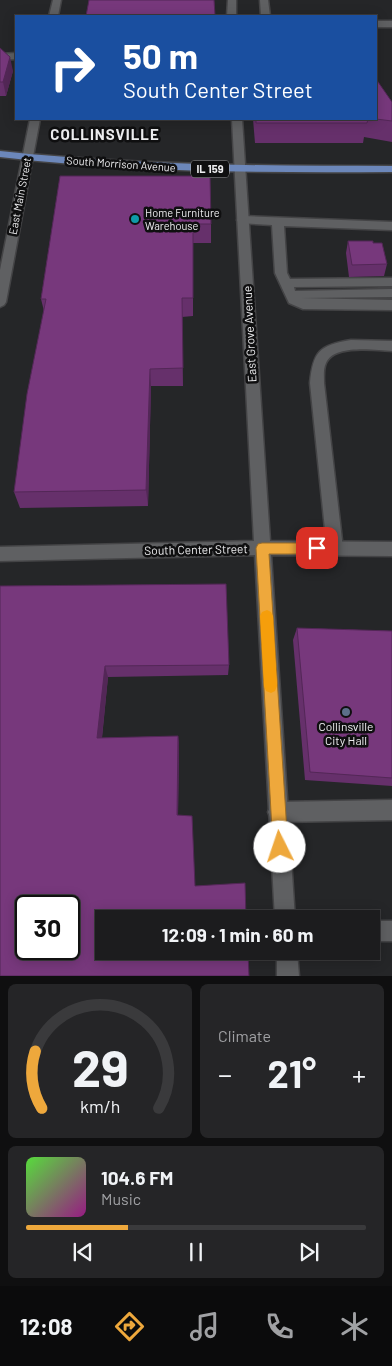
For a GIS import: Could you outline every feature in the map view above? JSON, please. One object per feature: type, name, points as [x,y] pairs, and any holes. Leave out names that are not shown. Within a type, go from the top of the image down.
[{"type":"main road","name":"South Morrison Avenue","points":[[0,154],[150,167],[240,170],[392,169]]},
{"type":"street","points":[[54,15],[57,0]]},
{"type":"street","points":[[232,0],[232,15]]},
{"type":"street","points":[[264,0],[266,15]]},
{"type":"street","points":[[377,24],[392,24]]},
{"type":"street","points":[[0,57],[15,56]]},
{"type":"street","name":"East Main Street","points":[[0,302],[35,120]]},
{"type":"street","name":"East Grove Avenue","points":[[238,120],[284,910]]},
{"type":"street","points":[[243,220],[388,226]]},
{"type":"street","points":[[278,221],[281,273],[293,300],[303,304],[392,304]]},
{"type":"street","points":[[287,289],[392,282]]},
{"type":"street","points":[[287,289],[392,293]]},
{"type":"street","points":[[335,548],[317,383],[319,362],[328,352],[343,345],[392,346]]},
{"type":"street","name":"South Center Street","points":[[0,554],[262,548],[392,549]]},
{"type":"street","points":[[278,812],[392,810]]},
{"type":"street","points":[[287,960],[288,976]]},
{"type":"building","points":[[89,0],[214,0],[215,15],[170,15],[86,15]]},
{"type":"building","points":[[0,48],[10,57],[3,82],[0,82]]},
{"type":"building","points":[[377,80],[392,102],[392,121],[377,119]]},
{"type":"building","points":[[256,120],[368,120],[367,123],[256,123]]},
{"type":"building","points":[[60,176],[210,176],[211,224],[193,224],[193,298],[182,298],[183,368],[150,369],[146,490],[14,492],[27,394],[46,299],[41,299]]},
{"type":"building","points":[[348,241],[382,243],[387,264],[352,265]]},
{"type":"building","points":[[226,584],[229,665],[105,666],[97,738],[178,736],[177,815],[192,816],[195,886],[245,883],[246,910],[95,910],[95,960],[248,960],[249,976],[0,976],[0,586]]},
{"type":"building","name":"Collinsville City Hall","points":[[297,628],[392,631],[392,778],[310,772]]},
{"type":"slow traffic","points":[[267,616],[271,686]]},
{"type":"place","name":"Home Furniture Warehouse","points":[[135,219]]},
{"type":"place","name":"Collinsville City Hall","points":[[346,712]]},
{"type":"district","name":"COLLINSVILLE","points":[[105,135]]},
{"type":"route","points":[[280,847],[262,548],[317,548]]}]
